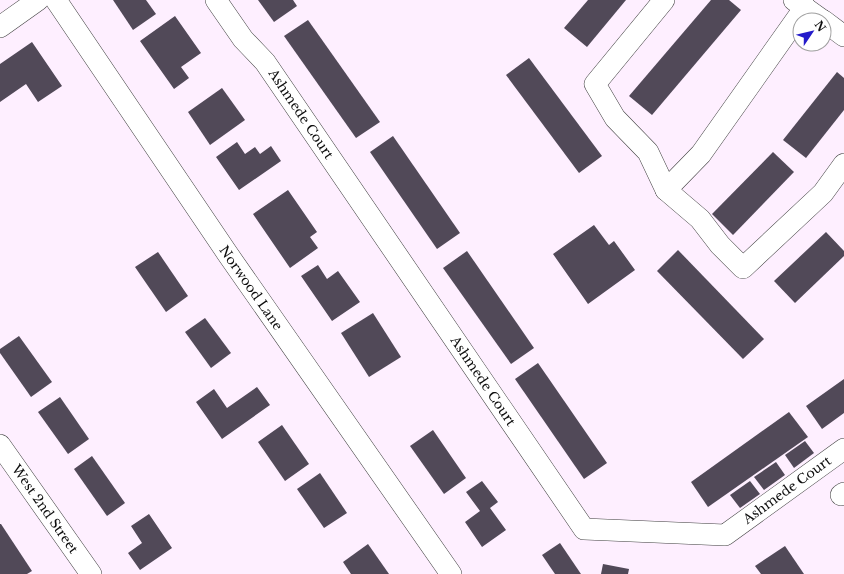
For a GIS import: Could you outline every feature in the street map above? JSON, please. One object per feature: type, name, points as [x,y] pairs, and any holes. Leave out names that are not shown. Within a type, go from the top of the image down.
[{"type":"street","points":[[0,27],[38,0]]},
{"type":"street","name":"Norwood Lane","points":[[56,0],[227,254],[451,574]]},
{"type":"street","name":"Ashmede Court","points":[[216,0],[243,39],[265,62],[584,529],[725,535],[844,449]]},
{"type":"street","points":[[664,0],[595,84],[615,118],[648,152],[666,190],[700,219],[720,245],[744,268],[823,194],[844,164]]},
{"type":"street","points":[[666,190],[701,154],[799,4],[810,12]]},
{"type":"street","points":[[832,27],[844,36]]},
{"type":"street","name":"West 2nd Street","points":[[0,445],[91,574]]},
{"type":"building","points":[[113,0],[146,0],[156,14],[133,30]]},
{"type":"building","points":[[258,0],[293,0],[297,6],[274,22]]},
{"type":"building","points":[[588,0],[626,0],[587,47],[564,28]]},
{"type":"building","points":[[711,0],[729,0],[741,10],[652,115],[629,96]]},
{"type":"building","points":[[175,16],[201,53],[181,67],[189,78],[174,89],[140,41]]},
{"type":"building","points":[[308,20],[380,122],[356,138],[284,36]]},
{"type":"building","points":[[32,42],[62,86],[38,102],[26,84],[0,102],[0,64]]},
{"type":"building","points":[[529,58],[602,156],[579,173],[506,75]]},
{"type":"building","points":[[837,72],[844,78],[844,110],[806,158],[783,140]]},
{"type":"building","points":[[222,88],[245,120],[210,145],[188,112]]},
{"type":"building","points":[[393,136],[460,233],[437,249],[370,152]]},
{"type":"building","points":[[237,142],[245,154],[255,147],[260,154],[271,146],[281,161],[239,190],[216,157]]},
{"type":"building","points":[[773,152],[794,172],[733,235],[712,214]]},
{"type":"building","points":[[288,190],[317,232],[310,237],[318,248],[290,268],[253,214]]},
{"type":"building","points":[[594,225],[609,245],[614,241],[635,270],[588,304],[553,254]]},
{"type":"building","points":[[826,232],[844,251],[844,256],[795,303],[774,281]]},
{"type":"building","points":[[678,250],[764,339],[743,359],[657,271]]},
{"type":"building","points":[[467,251],[534,348],[511,364],[443,268]]},
{"type":"building","points":[[158,252],[188,296],[166,312],[135,267]]},
{"type":"building","points":[[318,265],[327,279],[338,271],[360,302],[332,321],[301,276]]},
{"type":"building","points":[[373,313],[401,357],[369,377],[341,333]]},
{"type":"building","points":[[205,318],[231,353],[211,368],[185,332]]},
{"type":"building","points":[[19,336],[52,382],[31,397],[0,353],[0,349]]},
{"type":"building","points":[[538,363],[607,463],[584,479],[515,379]]},
{"type":"building","points":[[844,379],[844,413],[822,429],[806,406]]},
{"type":"building","points":[[257,387],[270,405],[222,439],[196,402],[214,389],[227,408]]},
{"type":"building","points":[[60,397],[89,439],[68,454],[38,412]]},
{"type":"building","points":[[789,412],[808,437],[708,507],[691,482]]},
{"type":"building","points":[[282,425],[309,464],[285,481],[258,442]]},
{"type":"building","points":[[433,430],[466,478],[444,494],[410,446]]},
{"type":"building","points":[[805,441],[814,453],[794,468],[785,455]]},
{"type":"building","points":[[92,456],[125,503],[107,516],[74,469]]},
{"type":"building","points":[[776,462],[785,475],[764,490],[754,477]]},
{"type":"building","points":[[320,473],[347,513],[324,528],[297,489]]},
{"type":"building","points":[[482,481],[498,502],[490,508],[506,530],[482,547],[465,522],[480,511],[466,492]]},
{"type":"building","points":[[750,481],[760,494],[740,508],[730,495]]},
{"type":"building","points":[[149,514],[172,548],[140,570],[128,553],[142,543],[131,526]]},
{"type":"building","points":[[0,524],[32,571],[27,574],[0,574]]},
{"type":"building","points":[[560,543],[581,574],[555,574],[542,555]]},
{"type":"building","points":[[368,544],[389,574],[351,574],[343,562]]},
{"type":"building","points":[[785,546],[804,574],[761,574],[755,566]]},
{"type":"building","points":[[603,564],[629,569],[628,574],[601,574]]}]
